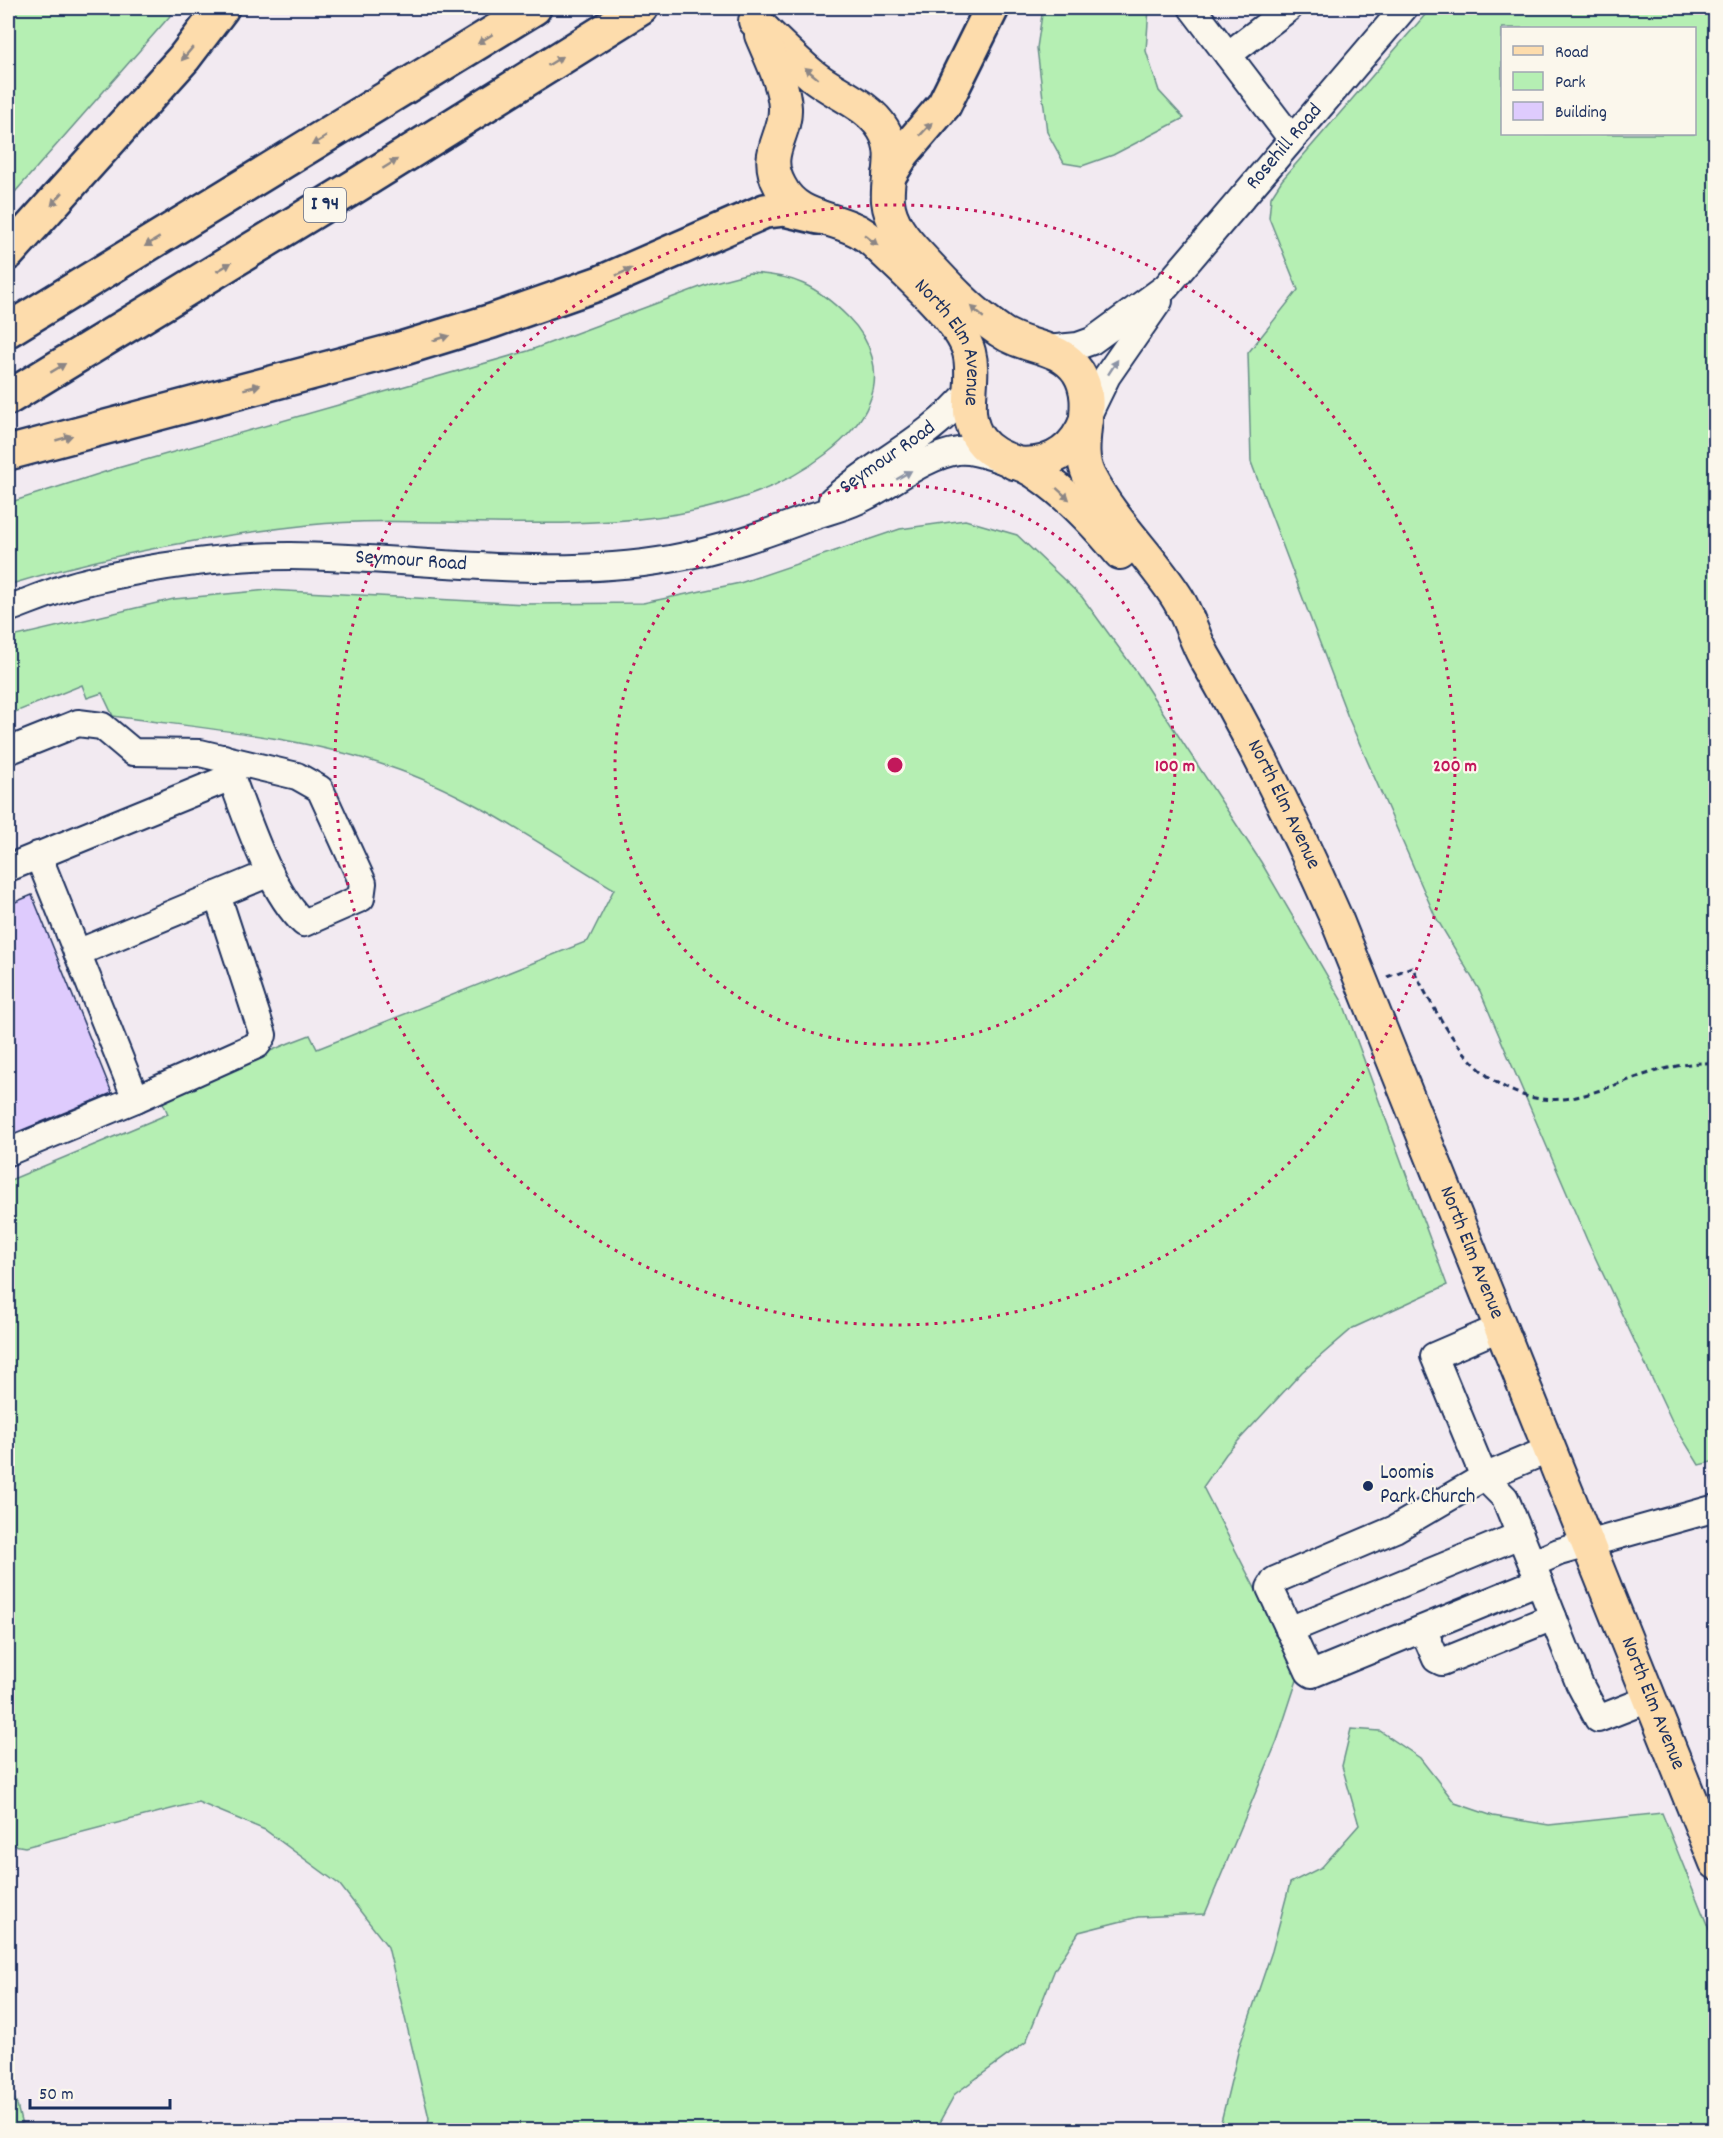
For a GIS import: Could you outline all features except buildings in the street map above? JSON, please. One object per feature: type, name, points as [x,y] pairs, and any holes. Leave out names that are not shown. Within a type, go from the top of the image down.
[{"type":"highway","points":[[8,253],[184,58],[222,8]]},
{"type":"highway","points":[[8,330],[534,8]]},
{"type":"highway","name":"I 94","points":[[8,398],[345,193],[641,8]]},
{"type":"highway","points":[[890,174],[903,153],[944,105],[992,8]]},
{"type":"highway","points":[[8,453],[404,348],[492,321],[600,283],[758,213],[784,209],[818,217]]},
{"type":"main road","name":"North Elm Avenue","points":[[751,14],[812,75],[875,118],[886,135],[891,154],[888,200],[890,213],[900,232],[917,253],[949,287],[998,330],[1017,341],[1046,348],[1066,359],[1080,376],[1087,397],[1083,458],[1088,474],[1108,507],[1177,597],[1202,652],[1248,729],[1281,796],[1331,907],[1716,1863]]},
{"type":"main road","name":"North Elm Avenue","points":[[751,14],[778,77],[785,104],[785,115],[773,158],[778,184],[794,205],[818,217],[854,228],[865,235],[942,311],[956,327],[968,349],[972,371],[970,417],[979,438],[994,454],[1034,471],[1050,482],[1092,522],[1125,559],[1171,621],[1202,652]]},
{"type":"main road","points":[[779,133],[791,117],[814,103],[840,100],[859,106]]},
{"type":"main road","points":[[818,217],[837,218],[862,210],[877,197],[890,174]]},
{"type":"main road","name":"Seymour Road","points":[[971,389],[984,365],[1002,352],[1024,346],[1046,348]]},
{"type":"main road","name":"Rosehill Road","points":[[1014,463],[1037,464],[1059,456],[1077,440],[1086,419]]},
{"type":"street","points":[[1192,8],[1291,138]]},
{"type":"street","points":[[1228,55],[1289,8]]},
{"type":"street","name":"Rosehill Road","points":[[1086,419],[1107,376],[1150,316],[1166,287],[1404,8]]},
{"type":"street","name":"Rosehill Road","points":[[1046,348],[1078,346],[1092,341],[1166,287]]},
{"type":"street","name":"Seymour Road","points":[[813,516],[839,494],[929,431],[955,409],[971,389]]},
{"type":"street","name":"Seymour Road","points":[[8,609],[90,580],[149,570],[242,559],[314,557],[543,570],[623,566],[712,550],[761,537],[856,501],[926,462],[950,453],[969,451],[1014,463]]},
{"type":"street","points":[[8,751],[78,723],[102,726],[133,752],[200,753],[227,768],[297,776],[320,789],[363,883],[361,898],[304,923],[294,914],[270,873],[227,768]]},
{"type":"street","points":[[8,868],[227,768]]},
{"type":"street","points":[[38,855],[136,1099]]},
{"type":"street","points":[[77,953],[270,873]]},
{"type":"street","points":[[8,1152],[136,1099],[257,1045],[263,1035],[217,895]]},
{"type":"street","points":[[1499,1328],[1434,1356],[1484,1477],[1505,1498],[1579,1683],[1598,1719],[1649,1699]]},
{"type":"street","points":[[1548,1450],[1484,1477],[1395,1529],[1275,1580],[1270,1588],[1309,1672],[1312,1674],[1423,1629],[1536,1572],[1559,1552],[1716,1508]]},
{"type":"street","points":[[1289,1630],[1520,1535]]},
{"type":"street","points":[[1423,1629],[1436,1659],[1442,1662],[1553,1617]]},
{"type":"path","points":[[1363,987],[1412,967],[1449,1033],[1473,1063],[1503,1086],[1538,1098],[1574,1098],[1649,1072],[1698,1063],[1716,1064]]},
{"type":"green space","points":[[17,8],[177,8],[8,200],[8,23]]},
{"type":"green space","points":[[1043,8],[1149,8],[1146,51],[1159,91],[1184,118],[1113,155],[1082,166],[1064,163],[1047,132],[1037,48]]},
{"type":"green space","points":[[1431,8],[1715,8],[1716,1461],[1699,1465],[1673,1423],[1587,1240],[1480,991],[1435,916],[1348,717],[1251,462],[1248,353],[1298,290],[1269,218],[1271,197],[1282,180]]},
{"type":"green space","points":[[749,273],[791,279],[825,297],[848,317],[863,336],[874,368],[873,391],[869,403],[851,431],[826,454],[772,487],[711,507],[646,518],[577,523],[372,522],[309,525],[157,548],[8,585],[8,503],[114,469],[528,351],[711,283]]},
{"type":"green space","points":[[965,520],[1017,535],[1082,597],[1138,674],[1261,862],[1343,1003],[1447,1285],[1353,1328],[1302,1372],[1226,1454],[1203,1487],[1299,1674],[1277,1741],[1205,1914],[1138,1917],[1079,1932],[1055,1969],[1026,2042],[955,2094],[935,2130],[427,2130],[429,2118],[388,1947],[340,1885],[265,1830],[198,1802],[25,1847],[8,1844],[8,1181],[168,1114],[161,1098],[289,1043],[310,1035],[317,1049],[588,941],[614,889],[505,822],[449,791],[420,778],[356,756],[253,735],[113,716],[102,693],[87,698],[82,685],[8,715],[8,638],[174,599],[268,590],[526,604],[643,603],[740,583],[900,529]]},
{"type":"green space","points":[[1351,1729],[1380,1731],[1420,1758],[1455,1803],[1493,1816],[1549,1825],[1662,1813],[1715,1944],[1715,2130],[1219,2130],[1239,2048],[1272,1951],[1290,1883],[1322,1867],[1359,1825],[1342,1766]]},
{"type":"green space","points":[[8,2082],[17,2105],[23,2130],[8,2130]]},
{"type":"place","name":"Loomis Park Church","points":[[1368,1486]]}]
